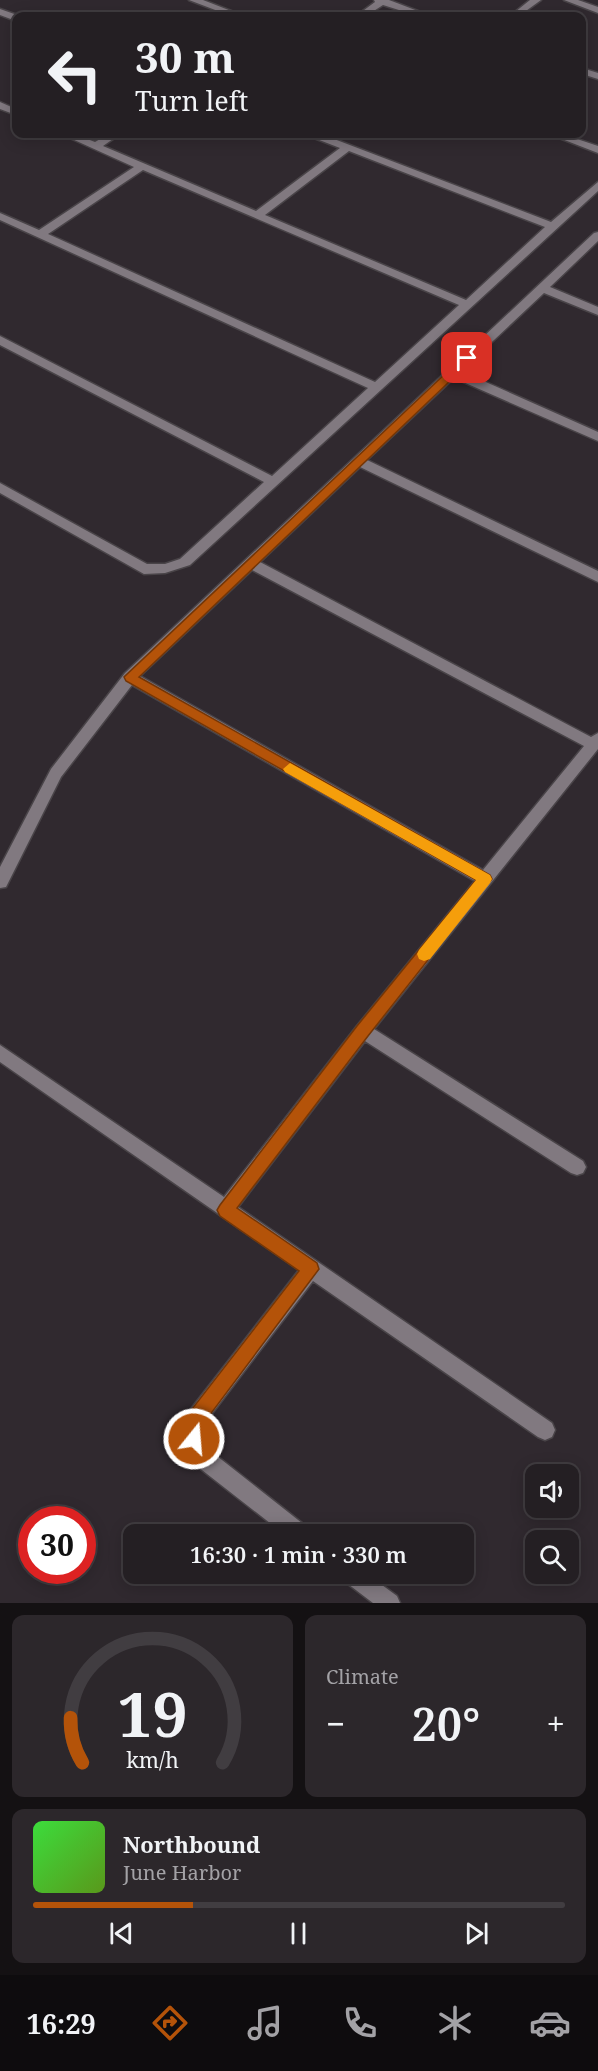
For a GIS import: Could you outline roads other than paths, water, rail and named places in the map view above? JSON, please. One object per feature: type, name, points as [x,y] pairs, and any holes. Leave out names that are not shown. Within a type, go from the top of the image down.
[{"type":"street","points":[[194,0],[228,12]]},
{"type":"street","points":[[366,12],[382,0],[415,12]]},
{"type":"street","points":[[520,12],[536,0]]},
{"type":"street","points":[[569,0],[598,10]]},
{"type":"street","points":[[76,138],[466,304]]},
{"type":"street","points":[[96,146],[109,138]]},
{"type":"street","points":[[324,138],[552,226]]},
{"type":"street","points":[[565,138],[598,150]]},
{"type":"street","points":[[258,215],[348,147]]},
{"type":"street","points":[[40,234],[142,166]]},
{"type":"street","points":[[0,487],[144,569],[157,571],[185,562],[598,185]]},
{"type":"street","points":[[0,216],[375,387]]},
{"type":"street","points":[[0,882],[56,773],[130,677],[598,235]]},
{"type":"street","points":[[542,288],[598,311]]},
{"type":"street","points":[[0,340],[272,481]]},
{"type":"street","points":[[453,372],[598,437]]},
{"type":"street","points":[[358,461],[598,577]]},
{"type":"street","points":[[225,1210],[363,1031],[596,742],[250,562]]},
{"type":"street","points":[[130,677],[485,879]]},
{"type":"street","points":[[363,1031],[577,1167]]},
{"type":"street","points":[[0,1053],[545,1430]]},
{"type":"street","points":[[287,1524],[214,1469],[200,1456],[194,1439],[198,1416],[311,1269]]},
{"type":"street","points":[[364,1584],[390,1603]]}]
